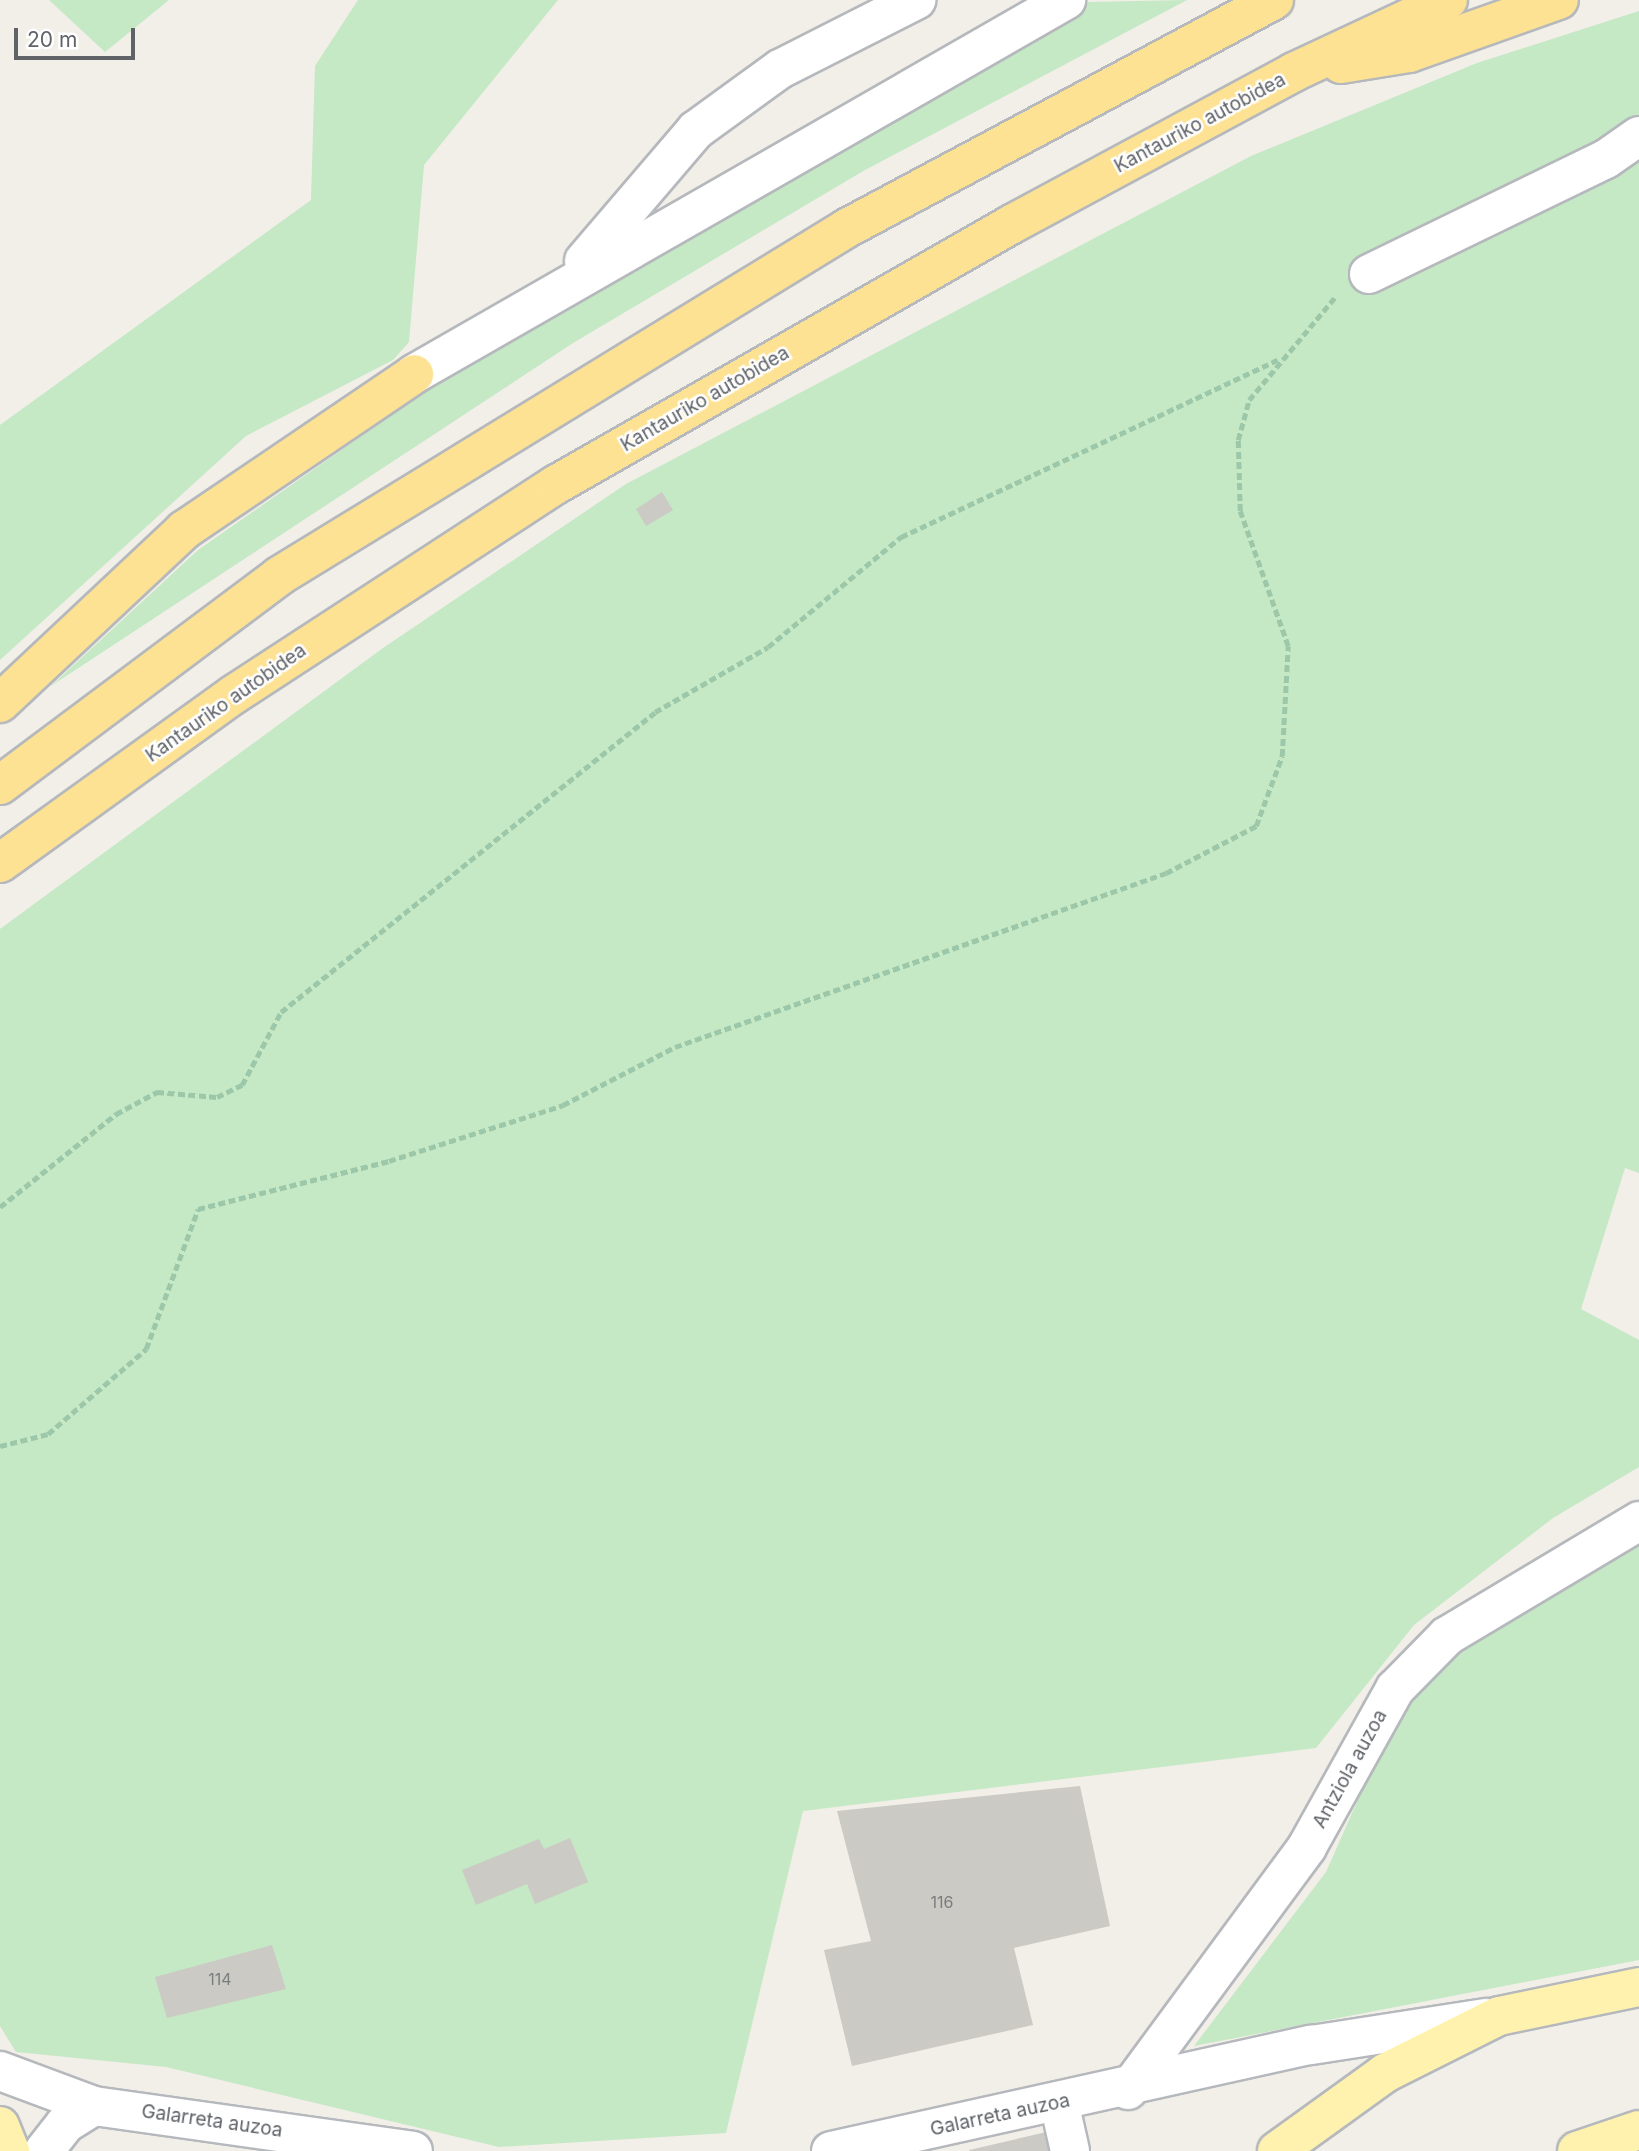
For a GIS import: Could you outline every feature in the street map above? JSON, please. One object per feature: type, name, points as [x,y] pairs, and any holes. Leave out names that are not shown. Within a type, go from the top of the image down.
[{"type":"highway","points":[[0,785],[279,576],[847,228],[1274,0]]},
{"type":"highway","name":"Kantauriko autobidea","points":[[0,863],[233,695],[557,484],[1294,72],[1448,0]]},
{"type":"highway","points":[[1294,72],[1409,53],[1559,0]]},
{"type":"highway","points":[[0,703],[184,530],[414,374]]},
{"type":"main road","points":[[1277,2151],[1385,2073],[1499,2016],[1639,1987]]},
{"type":"main road","points":[[0,2126],[10,2151]]},
{"type":"main road","points":[[1577,2151],[1639,2130]]},
{"type":"street","points":[[811,52],[867,0]]},
{"type":"street","points":[[566,282],[696,130],[811,52],[916,0]]},
{"type":"street","points":[[414,374],[566,282],[1066,0]]},
{"type":"street","points":[[1369,274],[1606,159],[1639,136]]},
{"type":"street","name":"Antziola auzoa","points":[[1128,2090],[1307,1847],[1395,1689],[1447,1636],[1639,1521]]},
{"type":"street","name":"Galarreta auzoa","points":[[831,2151],[895,2144],[1059,2102],[1128,2090],[1311,2045],[1499,2016]]},
{"type":"street","name":"Galarreta auzoa","points":[[0,2071],[94,2106],[271,2140],[413,2151]]},
{"type":"street","points":[[1059,2102],[1070,2151]]},
{"type":"street","points":[[44,2151],[65,2124],[94,2106]]},
{"type":"path","points":[[0,1446],[48,1434],[146,1349],[198,1209],[388,1161],[564,1105],[675,1047],[1166,873],[1256,826],[1282,756],[1288,646],[1240,510],[1236,478],[1250,400],[1278,359],[1335,296],[1369,274]]},
{"type":"path","points":[[0,1207],[116,1114],[157,1092],[216,1097],[242,1085],[281,1012],[655,712],[768,647],[901,537],[1278,359]]},
{"type":"green space","points":[[49,0],[169,0],[105,52]]},
{"type":"green space","points":[[358,0],[558,0],[424,165],[409,342],[393,360],[246,436],[0,660],[0,425],[311,200],[315,66]]},
{"type":"green space","points":[[1187,0],[865,170],[573,343],[51,686],[198,550],[508,334],[1088,2]]},
{"type":"green space","points":[[1639,11],[1639,1173],[1625,1168],[1581,1309],[1639,1340],[1639,1467],[1553,1518],[1414,1625],[1316,1748],[803,1811],[726,2133],[499,2147],[166,2067],[16,2052],[0,2026],[0,929],[383,648],[626,484],[1251,156],[1477,63]]},
{"type":"green space","points":[[1639,1539],[1639,1960],[1194,2046],[1326,1872],[1398,1709],[1464,1644]]},
{"type":"building","points":[[662,492],[673,510],[646,526],[636,509]]},
{"type":"building","points":[[1080,1786],[1110,1926],[1014,1948],[1033,2025],[852,2066],[824,1950],[871,1941],[837,1811]]},
{"type":"building","points":[[570,1838],[588,1882],[535,1904],[527,1884],[476,1905],[462,1870],[539,1839],[544,1849]]},
{"type":"building","points":[[272,1945],[286,1989],[167,2018],[155,1977]]},
{"type":"building","points":[[1051,2131],[1056,2151],[969,2150]]}]
